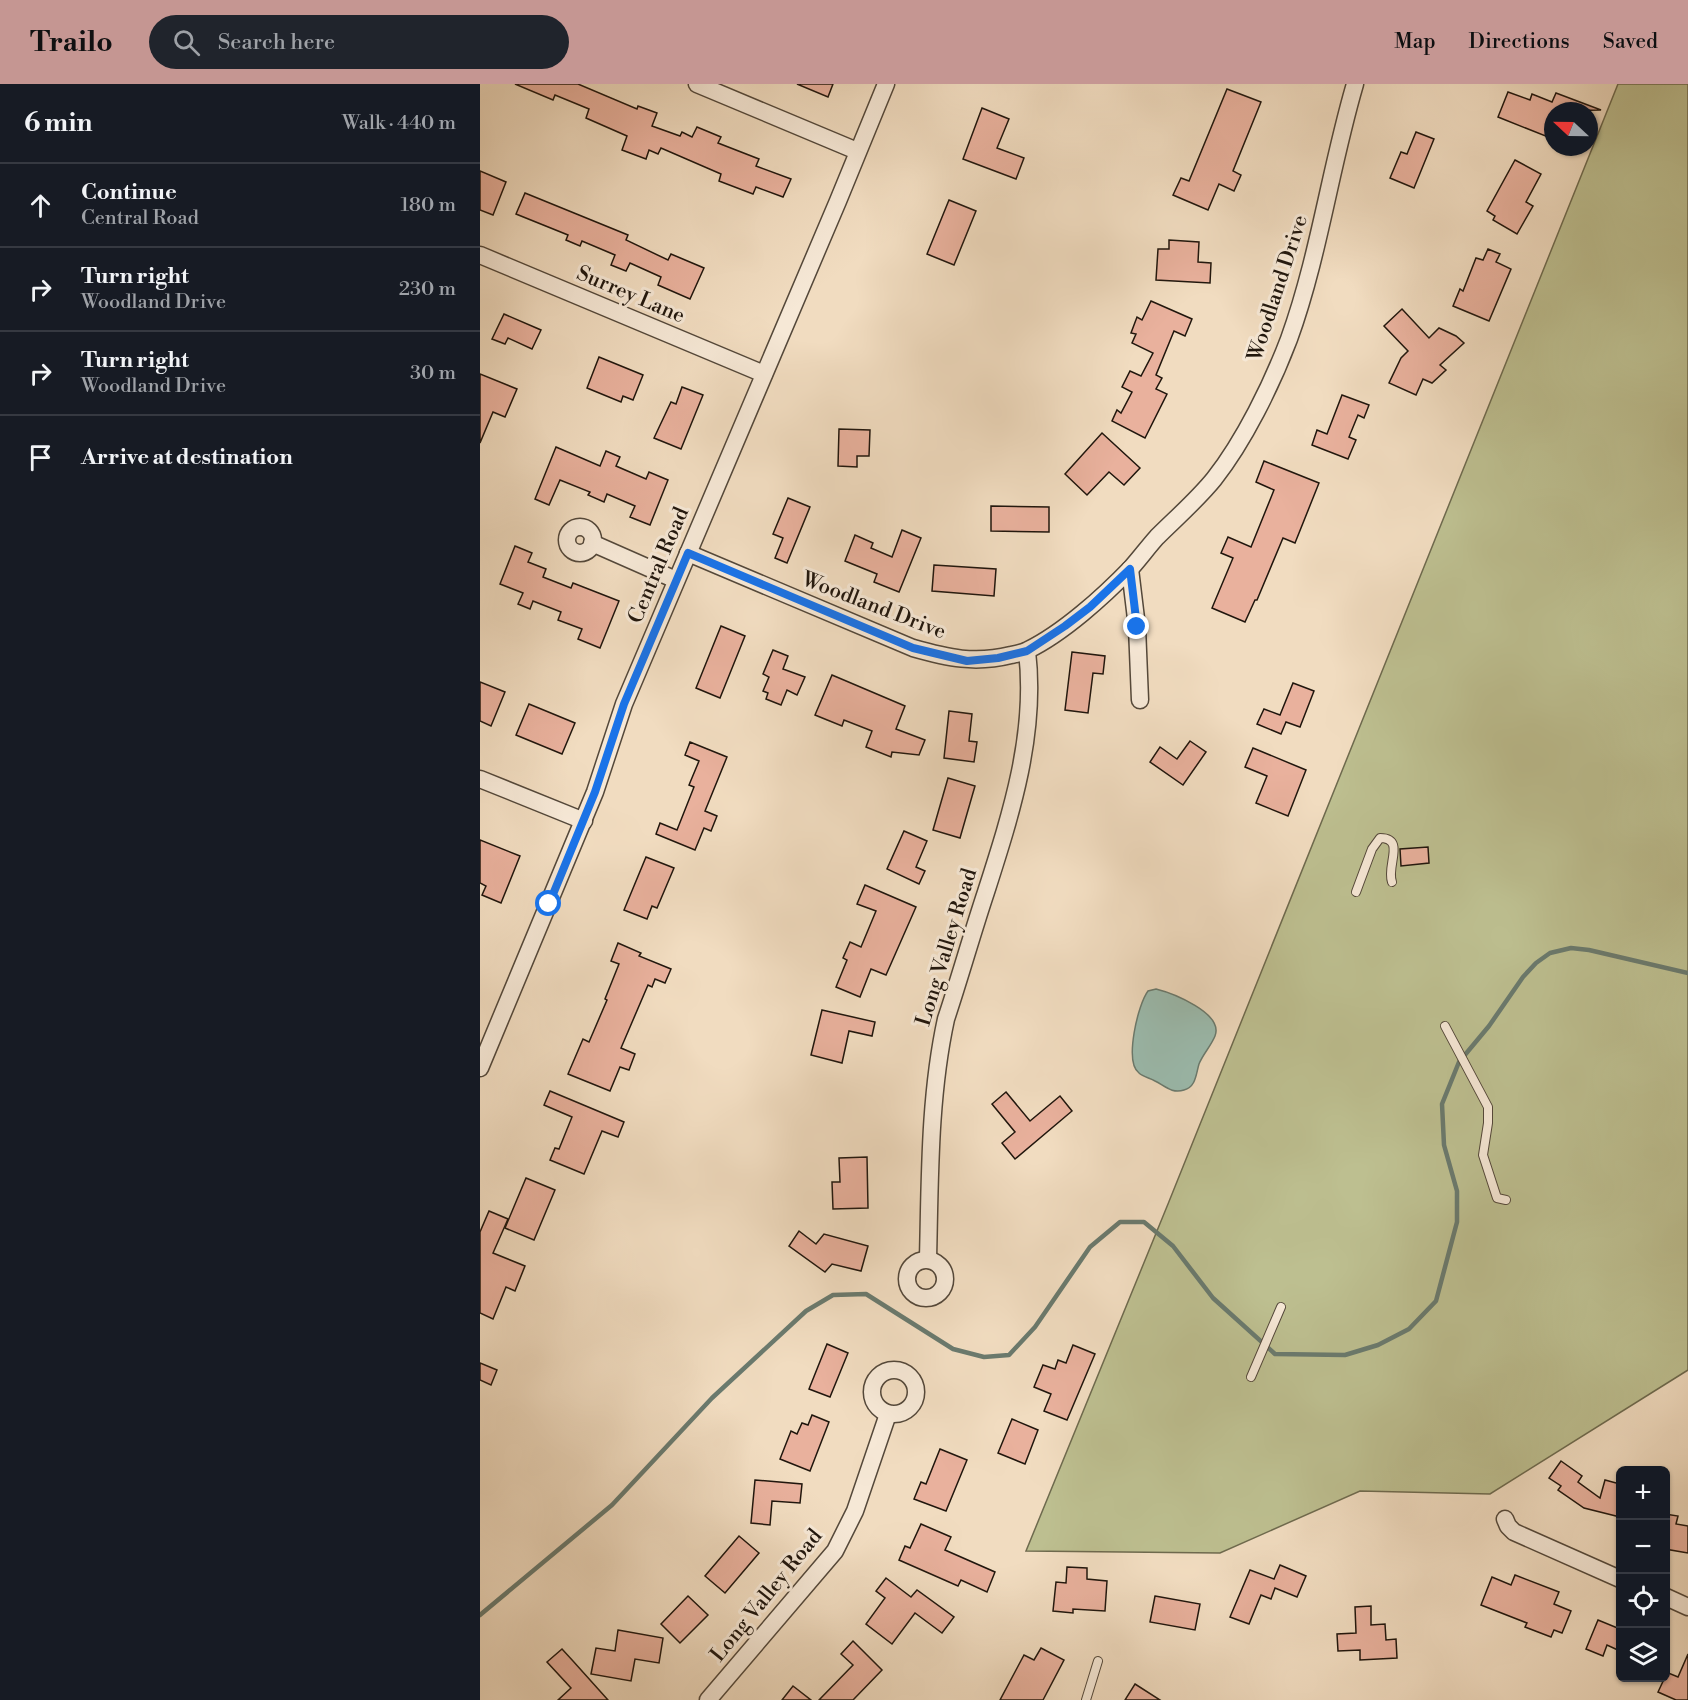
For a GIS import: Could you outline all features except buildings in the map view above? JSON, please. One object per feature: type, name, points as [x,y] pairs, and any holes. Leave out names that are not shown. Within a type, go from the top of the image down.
[{"type":"street","points":[[697,84],[857,152]]},
{"type":"street","name":"Central Road","points":[[480,1068],[584,821],[624,704],[886,84]]},
{"type":"street","name":"Woodland Drive","points":[[688,553],[913,648],[967,661],[998,658],[1027,651],[1065,626],[1090,607],[1130,569],[1157,538],[1184,513],[1230,457],[1272,378],[1288,339],[1309,276],[1340,138],[1355,84]]},
{"type":"street","name":"Surrey Lane","points":[[480,255],[765,374]]},
{"type":"street","points":[[592,543],[676,579]]},
{"type":"street","points":[[1130,569],[1137,627],[1140,700]]},
{"type":"street","name":"Long Valley Road","points":[[928,1259],[936,1072],[946,1019],[1018,787],[1028,717],[1030,679],[1027,651]]},
{"type":"street","points":[[480,778],[584,821]]},
{"type":"street","name":"Long Valley Road","points":[[708,1700],[835,1551],[855,1511],[888,1414]]},
{"type":"street","points":[[1504,1519],[1514,1532],[1616,1577]]},
{"type":"street","points":[[1670,1599],[1688,1606]]},
{"type":"lane","points":[[1356,892],[1372,849],[1380,838],[1389,839],[1394,843],[1395,849],[1389,873],[1392,882]]},
{"type":"lane","points":[[1445,1026],[1488,1107],[1483,1155],[1497,1198],[1506,1200]]},
{"type":"lane","points":[[1251,1377],[1281,1307]]},
{"type":"lane","points":[[1086,1700],[1098,1661]]},
{"type":"green space","points":[[1618,84],[1688,84],[1688,1370],[1490,1494],[1360,1491],[1220,1553],[1026,1551],[1589,156],[1598,156],[1598,134]]},
{"type":"shaded area","points":[[1156,989],[1195,1005],[1205,1012],[1216,1028],[1215,1036],[1199,1064],[1195,1080],[1184,1090],[1169,1089],[1141,1074],[1135,1067],[1134,1033],[1140,1008],[1148,991]]},
{"type":"waterway","points":[[480,1615],[612,1505],[712,1398],[806,1311],[833,1295],[866,1294],[953,1349],[984,1357],[1009,1355],[1035,1327],[1090,1247],[1120,1222],[1144,1222],[1173,1246],[1213,1298],[1275,1354],[1345,1355],[1378,1345],[1409,1329],[1436,1301],[1457,1222],[1457,1191],[1444,1145],[1442,1104],[1459,1062],[1489,1026],[1523,977],[1536,963],[1550,953],[1571,948],[1589,950],[1688,973]]},
{"type":"route","points":[[549,904],[595,792],[624,704],[688,553],[913,648],[967,661],[998,658],[1027,651],[1090,607],[1130,569],[1137,627]]}]
